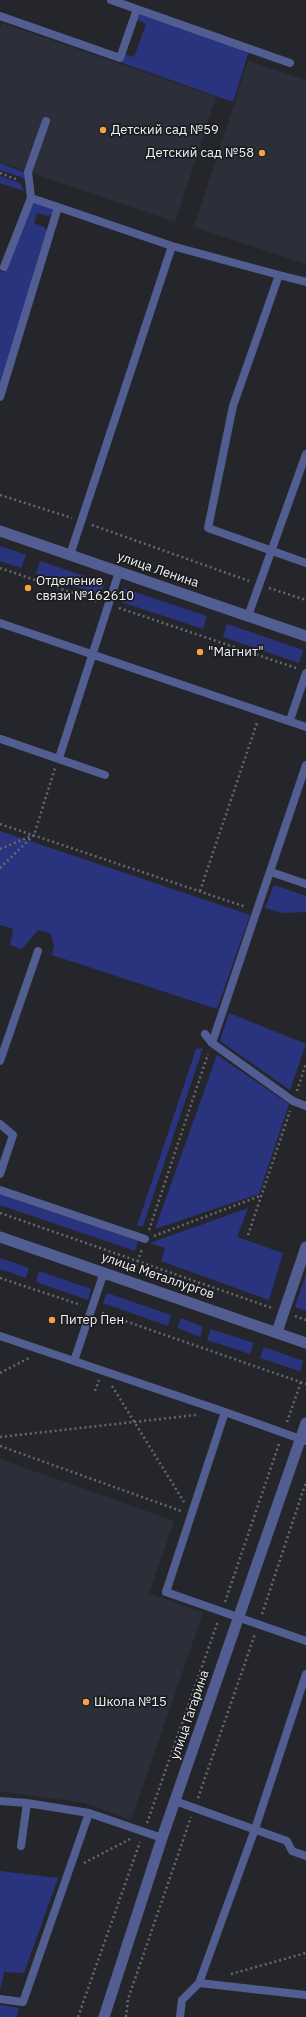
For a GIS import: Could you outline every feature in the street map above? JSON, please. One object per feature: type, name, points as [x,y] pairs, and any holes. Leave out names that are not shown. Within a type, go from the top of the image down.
[{"type":"street","name":"улица Ленина","points":[[0,531],[306,636]]},
{"type":"street","name":"улица Металлургов","points":[[0,1237],[306,1343]]},
{"type":"street","points":[[277,1332],[306,1247]]},
{"type":"street","name":"улица Гагарина","points":[[104,2017],[162,1838],[238,1618],[303,1440],[306,1423]]},
{"type":"lane","points":[[111,0],[290,63]]},
{"type":"lane","points":[[0,16],[120,58],[137,9]]},
{"type":"lane","points":[[4,267],[31,198],[28,172],[46,121]]},
{"type":"lane","points":[[31,198],[172,246],[306,282]]},
{"type":"lane","points":[[0,397],[58,207]]},
{"type":"lane","points":[[70,555],[172,246]]},
{"type":"lane","points":[[279,275],[233,406],[208,528],[306,563]]},
{"type":"lane","points":[[248,616],[258,584],[306,454]]},
{"type":"lane","points":[[59,758],[91,654],[119,572]]},
{"type":"lane","points":[[0,623],[306,726]]},
{"type":"lane","points":[[290,720],[302,671]]},
{"type":"lane","points":[[1,739],[105,775]]},
{"type":"lane","points":[[212,1043],[306,765]]},
{"type":"lane","points":[[271,872],[306,884]]},
{"type":"lane","points":[[0,1061],[38,951]]},
{"type":"lane","points":[[205,1034],[212,1043],[293,1101],[306,1106]]},
{"type":"lane","points":[[0,1124],[13,1135],[0,1174]]},
{"type":"lane","points":[[0,1190],[145,1239]]},
{"type":"lane","points":[[74,1360],[104,1272]]},
{"type":"lane","points":[[0,1336],[74,1360],[303,1440]]},
{"type":"lane","points":[[225,1412],[166,1592],[238,1618],[306,1640]]},
{"type":"lane","points":[[180,2017],[182,2000],[199,1983],[255,1829],[306,1674]]},
{"type":"lane","points":[[0,1801],[27,1803],[89,1812],[162,1838]]},
{"type":"lane","points":[[175,1801],[287,1841],[292,1851],[306,1856]]},
{"type":"lane","points":[[21,1846],[27,1803]]},
{"type":"lane","points":[[0,1999],[23,2002],[89,1812]]},
{"type":"lane","points":[[199,1983],[306,1995]]},
{"type":"path","points":[[0,495],[306,600]]},
{"type":"path","points":[[0,568],[302,671]]},
{"type":"path","points":[[200,891],[257,722]]},
{"type":"path","points":[[0,868],[34,835],[59,758]]},
{"type":"path","points":[[0,824],[257,911]]},
{"type":"path","points":[[0,849],[34,835]]},
{"type":"path","points":[[131,1282],[212,1043]]},
{"type":"path","points":[[248,1235],[306,1063]]},
{"type":"path","points":[[145,1239],[261,1196]]},
{"type":"path","points":[[0,1213],[306,1320]]},
{"type":"path","points":[[0,1278],[306,1384]]},
{"type":"path","points":[[0,1372],[44,1350]]},
{"type":"path","points":[[95,1391],[102,1370]]},
{"type":"path","points":[[102,1370],[191,1515]]},
{"type":"path","points":[[78,2017],[301,1382]]},
{"type":"path","points":[[0,1437],[202,1415]]},
{"type":"path","points":[[0,1446],[191,1515]]},
{"type":"path","points":[[126,2017],[128,1999],[306,1482]]},
{"type":"path","points":[[69,1871],[144,1832]]},
{"type":"path","points":[[229,1975],[306,1953]]},
{"type":"shaded area","points":[[138,12],[249,51],[233,102],[120,62],[124,54],[134,57],[146,24],[136,19]]},
{"type":"shaded area","name":"Детский сад №59","points":[[2,23],[216,97],[175,222],[0,162],[0,28]]},
{"type":"shaded area","name":"Детский сад №58","points":[[248,61],[306,80],[306,264],[194,227]]},
{"type":"shaded area","points":[[0,163],[26,173],[28,186],[23,178],[0,170]]},
{"type":"shaded area","points":[[0,176],[20,183],[24,191],[0,183]]},
{"type":"shaded area","points":[[32,201],[54,209],[52,214],[48,216],[37,213],[34,223],[44,227],[48,232],[0,388],[0,271],[4,272]]},
{"type":"shaded area","points":[[0,546],[26,555],[21,568],[0,561]]},
{"type":"shaded area","points":[[40,561],[105,583],[101,595],[36,574]]},
{"type":"shaded area","points":[[123,588],[207,616],[203,629],[118,601]]},
{"type":"shaded area","points":[[227,624],[303,650],[299,663],[223,637]]},
{"type":"shaded area","points":[[0,831],[250,915],[217,1009],[52,955],[54,945],[50,933],[38,930],[22,949],[10,945],[13,929],[0,925]]},
{"type":"shaded area","points":[[274,885],[306,896],[306,912],[283,913],[265,908]]},
{"type":"shaded area","points":[[229,1013],[306,1044],[290,1090],[220,1041]]},
{"type":"shaded area","points":[[203,1048],[143,1226],[137,1226],[196,1049]]},
{"type":"shaded area","points":[[217,1055],[289,1104],[259,1194],[155,1229]]},
{"type":"shaded area","points":[[0,1194],[138,1241],[135,1251],[0,1205]]},
{"type":"shaded area","points":[[248,1208],[237,1237],[283,1253],[269,1300],[161,1261],[165,1248],[150,1243]]},
{"type":"shaded area","points":[[0,1258],[29,1268],[26,1278],[0,1269]]},
{"type":"shaded area","points":[[39,1271],[91,1289],[88,1300],[36,1282]]},
{"type":"shaded area","points":[[306,1274],[306,1311],[295,1307]]},
{"type":"shaded area","points":[[107,1293],[171,1315],[168,1326],[103,1303]]},
{"type":"shaded area","points":[[181,1318],[203,1327],[200,1337],[177,1328]]},
{"type":"shaded area","points":[[211,1329],[254,1343],[250,1354],[207,1340]]},
{"type":"shaded area","points":[[264,1347],[303,1361],[300,1371],[260,1358]]},
{"type":"shaded area","name":"Школа №15","points":[[0,1459],[174,1521],[149,1593],[203,1613],[131,1820],[86,1803],[0,1791]]},
{"type":"shaded area","points":[[0,1871],[58,1878],[24,1973],[4,1972],[0,1991]]},
{"type":"shaded area","points":[[0,2005],[19,2008],[17,2017],[0,2017]]},
{"type":"place","name":"Детский сад №59","points":[[103,130]]},
{"type":"place","name":"Детский сад №58","points":[[262,153]]},
{"type":"place","name":"Отделение связи №162610","points":[[28,588]]},
{"type":"place","name":"\"Магнит\"","points":[[200,652]]},
{"type":"place","name":"Питер Пен","points":[[52,1320]]},
{"type":"place","name":"Школа №15","points":[[86,1702]]}]
